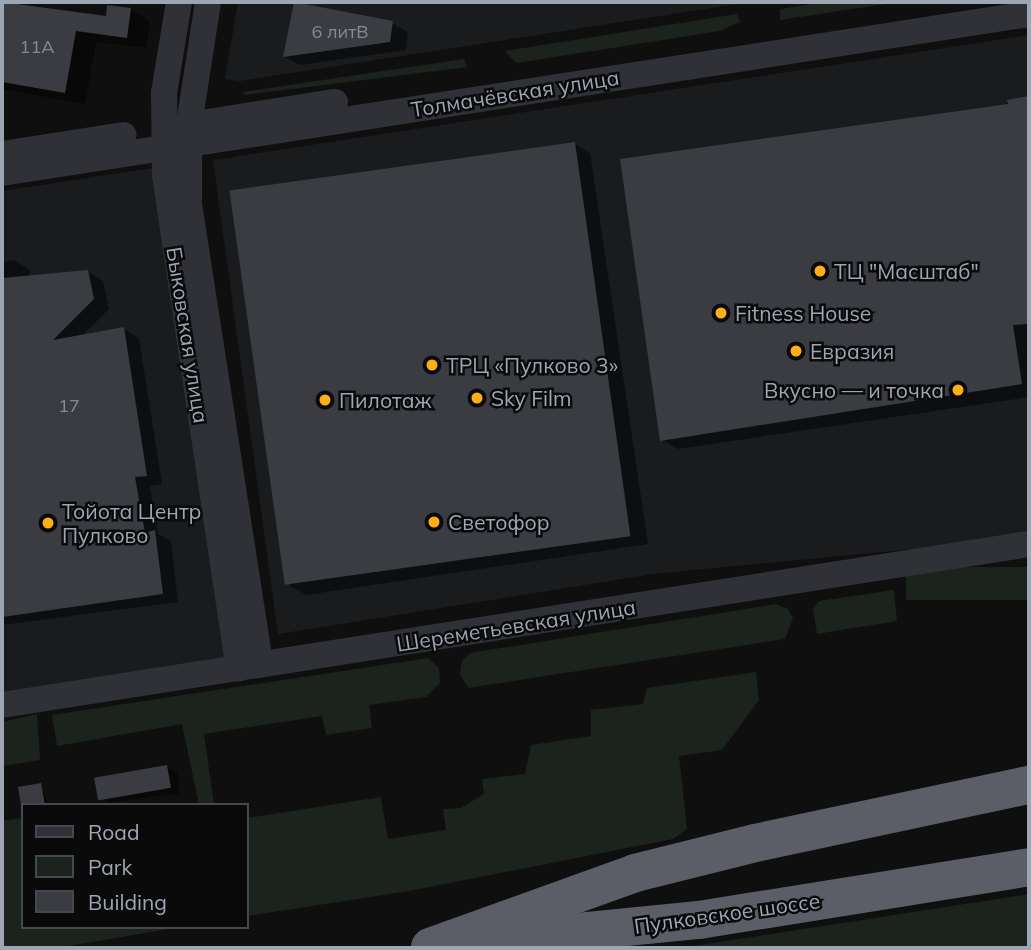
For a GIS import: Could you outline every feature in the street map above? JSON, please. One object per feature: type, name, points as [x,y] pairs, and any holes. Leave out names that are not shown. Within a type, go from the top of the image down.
[{"type":"highway","points":[[426,948],[635,873],[781,837],[1028,785]]},
{"type":"highway","name":"Пулковское шоссе","points":[[426,948],[699,920],[1029,867]]},
{"type":"street","name":"Быковская улица","points":[[179,2],[176,136],[249,666]]},
{"type":"street","name":"Быковская улица","points":[[176,136],[208,2]]},
{"type":"street","name":"Толмачёвская улица","points":[[2,173],[176,136],[991,2]]},
{"type":"street","name":"Толмачёвская улица","points":[[2,154],[176,136],[1029,14]]},
{"type":"street","name":"Шереметьевская улица","points":[[2,705],[1029,544]]},
{"type":"shaded area","points":[[238,2],[750,2],[240,81],[225,79]]},
{"type":"shaded area","points":[[1029,35],[1029,538],[653,574],[278,634],[213,160]]},
{"type":"shaded area","points":[[153,168],[235,672],[2,704],[2,191]]},
{"type":"green space","points":[[823,2],[899,2],[780,20],[780,9]]},
{"type":"green space","points":[[737,14],[740,22],[719,31],[516,63],[505,51]]},
{"type":"green space","points":[[464,59],[467,67],[245,95],[242,92]]},
{"type":"green space","points":[[906,567],[1029,567],[1029,600],[906,600]]},
{"type":"green space","points":[[894,590],[897,621],[817,634],[813,609],[819,601]]},
{"type":"green space","points":[[776,604],[788,609],[793,618],[785,639],[468,688],[460,674],[462,661],[470,653]]},
{"type":"green space","points":[[428,658],[439,668],[440,683],[426,697],[369,705],[372,728],[326,735],[322,716],[204,734],[214,803],[199,803],[182,724],[57,746],[52,715]]},
{"type":"green space","points":[[756,672],[759,700],[722,750],[679,756],[687,829],[673,839],[409,891],[248,916],[248,818],[381,797],[388,839],[446,830],[443,809],[461,808],[484,794],[482,779],[525,774],[531,745],[591,736],[591,710],[643,704],[647,688]]},
{"type":"green space","points":[[37,714],[40,760],[2,766],[2,722]]},
{"type":"green space","points":[[21,818],[21,929],[168,929],[57,948],[2,948],[2,821]]},
{"type":"green space","points":[[1029,894],[1029,948],[681,948]]},
{"type":"building","points":[[2,2],[106,16],[107,5],[131,8],[127,38],[76,31],[65,93],[2,82]]},
{"type":"building","points":[[294,2],[393,21],[390,42],[283,57]]},
{"type":"building","name":"ТЦ \"Масштаб\"","points":[[1029,96],[1029,324],[1013,325],[1022,384],[660,441],[620,159],[1008,104],[1007,100]]},
{"type":"building","name":"ТРЦ «Пулково 3»","points":[[575,142],[630,536],[285,585],[229,191]]},
{"type":"building","points":[[88,270],[94,299],[53,340],[124,327],[147,476],[135,477],[145,533],[155,530],[163,594],[2,617],[2,278]]},
{"type":"building","points":[[167,765],[171,788],[98,801],[94,778]]},
{"type":"building","points":[[41,783],[45,803],[21,805],[18,787]]},
{"type":"place","name":"ТЦ \"Масштаб\"","points":[[820,271]]},
{"type":"place","name":"Fitness House","points":[[721,313]]},
{"type":"place","name":"Евразия","points":[[796,351]]},
{"type":"place","name":"ТРЦ «Пулково 3»","points":[[432,365]]},
{"type":"place","name":"Вкусно — и точка","points":[[958,390]]},
{"type":"place","name":"Sky Film","points":[[477,398]]},
{"type":"place","name":"Пилотаж","points":[[325,400]]},
{"type":"place","name":"Светофор","points":[[434,522]]},
{"type":"place","name":"Тойота Центр Пулково","points":[[48,523]]}]
